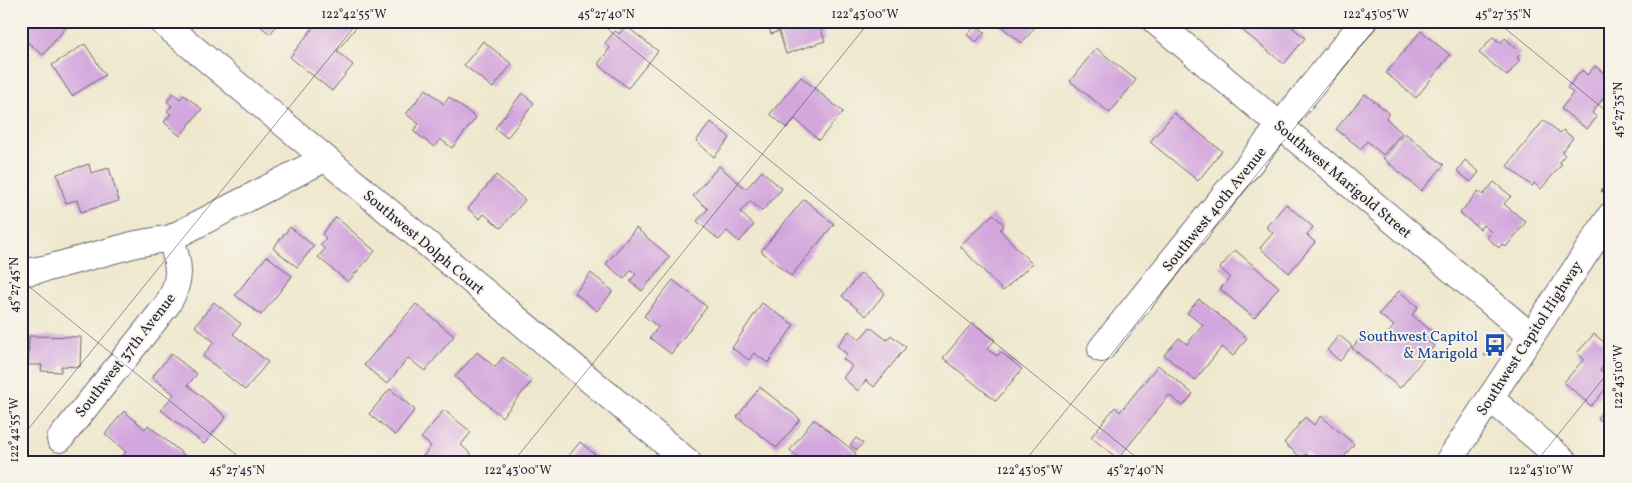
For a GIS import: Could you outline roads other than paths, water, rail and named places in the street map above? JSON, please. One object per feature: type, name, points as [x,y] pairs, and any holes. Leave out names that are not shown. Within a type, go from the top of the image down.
[{"type":"street","name":"Southwest Marigold Street","points":[[1155,21],[1531,336]]},
{"type":"street","name":"Southwest 40th Avenue","points":[[1101,349],[1364,21]]},
{"type":"street","name":"Southwest Dolph Court","points":[[162,22],[688,462]]},
{"type":"street","points":[[21,273],[48,268],[136,244],[171,238],[324,159]]},
{"type":"street","name":"Southwest Capitol Highway","points":[[1448,462],[1611,215]]},
{"type":"street","name":"Southwest 37th Avenue","points":[[60,439],[167,305],[177,288],[179,279],[178,261],[171,238]]},
{"type":"street","points":[[1490,398],[1565,462]]},
{"type":"place","name":"Southwest Capitol & Marigold","points":[[1495,345]]}]
